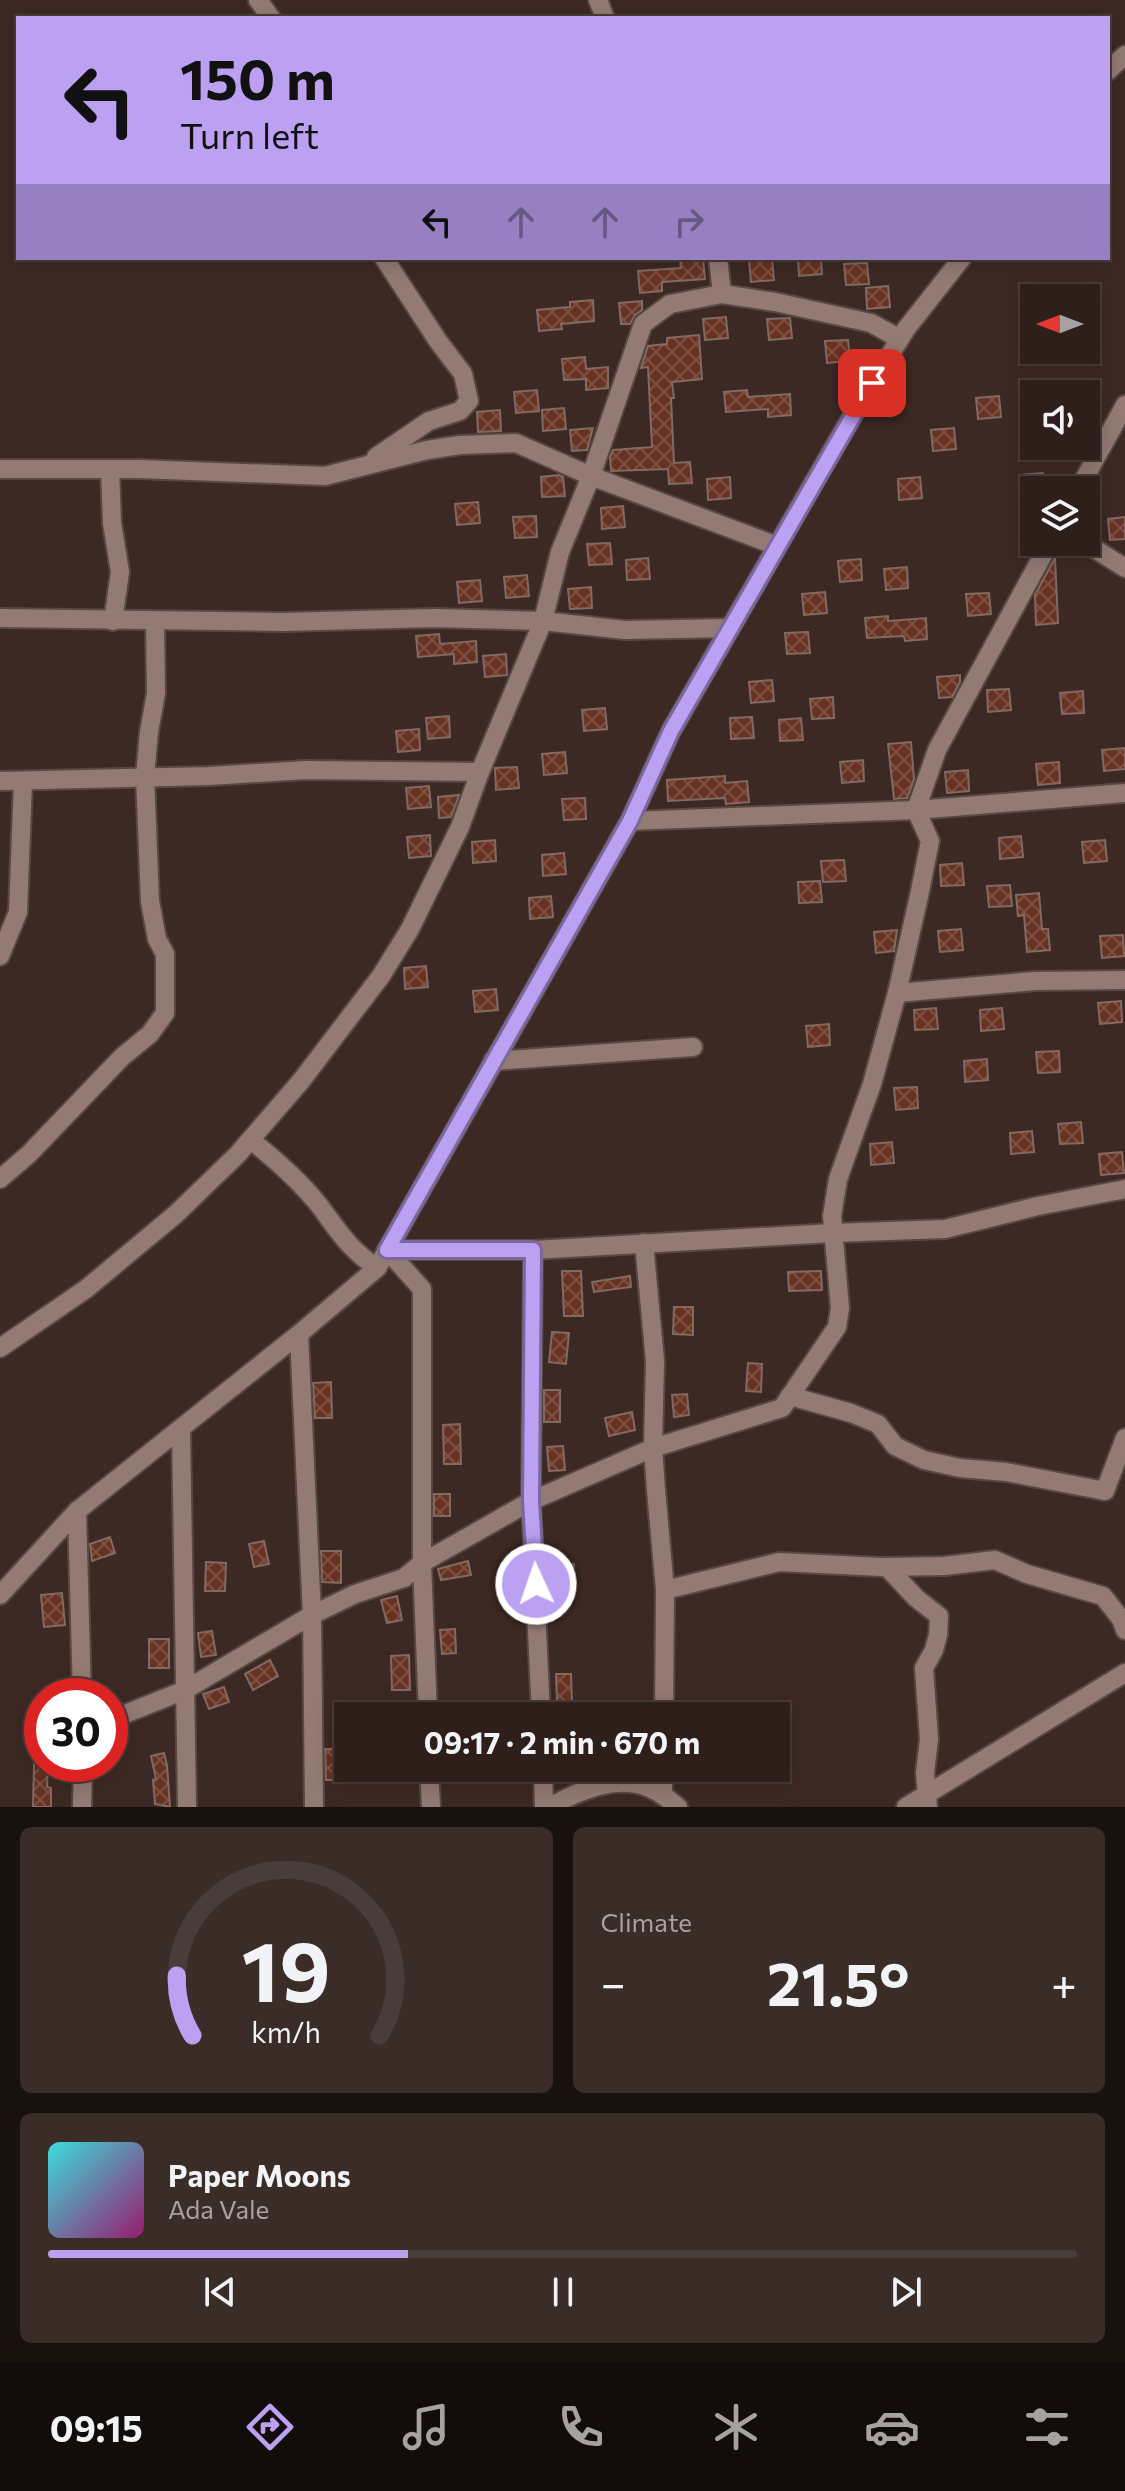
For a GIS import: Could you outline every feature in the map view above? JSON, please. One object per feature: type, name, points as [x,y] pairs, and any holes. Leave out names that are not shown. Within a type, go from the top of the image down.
[{"type":"street","points":[[1110,69],[1125,55]]},
{"type":"street","points":[[364,465],[429,421],[460,411],[469,401],[463,374],[385,260]]},
{"type":"street","points":[[718,260],[722,294]]},
{"type":"street","points":[[0,1595],[77,1511],[377,1268],[630,821],[671,731],[858,406],[900,339],[960,260]]},
{"type":"street","points":[[0,1348],[86,1289],[176,1214],[252,1141],[381,976],[410,929],[460,827],[543,621],[560,552],[591,476],[643,324],[670,304],[722,294],[871,323],[900,339]]},
{"type":"street","points":[[1086,476],[1125,405]]},
{"type":"street","points":[[0,469],[325,476],[427,450],[516,443],[591,476],[777,546]]},
{"type":"street","points":[[110,469],[112,523],[120,572],[113,621]]},
{"type":"street","points":[[1100,552],[1125,568]]},
{"type":"street","points":[[128,1713],[185,1690],[312,1615],[355,1594],[404,1578],[422,1563],[531,1501],[653,1448],[782,1408],[837,1327],[840,1308],[832,1216],[838,1179],[872,1084],[897,993],[930,841],[916,810],[937,750],[1042,556]]},
{"type":"street","points":[[0,618],[283,622],[434,618],[543,621],[625,630],[730,628]]},
{"type":"street","points":[[0,1179],[29,1154],[122,1057],[150,1034],[165,1013],[165,954],[157,939],[150,901],[145,776],[156,693],[155,622]]},
{"type":"street","points":[[0,781],[209,776],[306,770],[480,772]]},
{"type":"street","points":[[0,956],[18,912],[23,781]]},
{"type":"street","points":[[630,821],[916,810],[1125,793]]},
{"type":"street","points":[[897,993],[1035,981],[1125,980]]},
{"type":"street","points":[[493,1061],[693,1047]]},
{"type":"street","points":[[252,1141],[283,1165],[319,1205],[355,1253],[377,1268]]},
{"type":"street","points":[[387,1250],[533,1250],[945,1229],[1125,1189]]},
{"type":"street","points":[[644,1243],[655,1361],[653,1448],[665,1590],[664,1702]]},
{"type":"street","points":[[387,1250],[422,1289],[422,1563],[427,1702]]},
{"type":"street","points":[[533,1250],[531,1501],[540,1702]]},
{"type":"street","points":[[299,1334],[312,1615],[314,1807]]},
{"type":"street","points":[[790,1396],[878,1424],[895,1446],[924,1460],[1105,1491],[1125,1438]]},
{"type":"street","points":[[181,1429],[187,1807]]},
{"type":"street","points":[[77,1511],[82,1678]]},
{"type":"street","points":[[665,1590],[779,1562],[887,1567],[944,1566],[995,1560],[1027,1574],[1103,1596],[1121,1619],[1125,1630]]},
{"type":"street","points":[[887,1567],[916,1598],[939,1616],[934,1650],[924,1668],[929,1739],[925,1773],[927,1801]]},
{"type":"street","points":[[906,1807],[927,1801],[1125,1673]]},
{"type":"street","points":[[82,1807],[83,1782]]},
{"type":"street","points":[[430,1782],[431,1807]]},
{"type":"street","points":[[543,1782],[544,1807]]},
{"type":"street","points":[[663,1782],[663,1795]]},
{"type":"street","points":[[550,1807],[570,1795],[621,1784],[644,1785],[678,1807]]},
{"type":"building","points":[[680,260],[703,260],[705,279],[662,282],[662,291],[640,293],[638,271],[681,268]]},
{"type":"building","points":[[749,260],[772,260],[774,280],[751,282]]},
{"type":"building","points":[[798,260],[821,260],[822,274],[799,276]]},
{"type":"building","points":[[867,263],[869,284],[846,285],[844,264]]},
{"type":"building","points":[[888,286],[890,307],[867,309],[866,288]]},
{"type":"building","points":[[593,300],[594,321],[561,324],[562,329],[539,331],[537,310],[570,307],[570,302]]},
{"type":"building","points":[[642,301],[642,310],[630,324],[621,324],[619,303]]},
{"type":"building","points":[[726,317],[728,338],[705,340],[703,319]]},
{"type":"building","points":[[790,318],[792,338],[769,340],[767,319]]},
{"type":"building","points":[[699,335],[702,379],[672,382],[674,398],[671,398],[674,463],[690,462],[692,483],[669,484],[668,469],[611,471],[613,450],[652,447],[648,367],[641,368],[648,346],[667,344],[667,338]]},
{"type":"building","points":[[848,340],[850,361],[827,363],[825,341]]},
{"type":"building","points":[[585,357],[586,369],[608,367],[608,388],[586,390],[586,379],[564,380],[562,359]]},
{"type":"building","points":[[537,390],[539,411],[516,413],[514,392]]},
{"type":"building","points":[[747,390],[748,397],[790,394],[791,415],[768,417],[768,409],[726,412],[724,392]]},
{"type":"building","points":[[999,396],[1001,417],[978,419],[976,398]]},
{"type":"building","points":[[564,408],[566,429],[543,431],[542,410]]},
{"type":"building","points":[[500,410],[501,431],[478,432],[477,412]]},
{"type":"building","points":[[593,428],[587,450],[572,451],[570,430]]},
{"type":"building","points":[[954,428],[956,449],[933,451],[931,430]]},
{"type":"building","points":[[1043,473],[1043,476],[1020,476]]},
{"type":"building","points":[[541,477],[563,477],[565,496],[542,497]]},
{"type":"building","points":[[730,477],[731,498],[708,500],[707,479]]},
{"type":"building","points":[[920,477],[922,498],[899,500],[898,479]]},
{"type":"building","points":[[478,502],[480,523],[457,525],[455,504]]},
{"type":"building","points":[[623,506],[625,527],[602,529],[601,508]]},
{"type":"building","points":[[536,516],[537,537],[515,538],[513,517]]},
{"type":"building","points":[[1125,517],[1125,539],[1110,540],[1108,519]]},
{"type":"building","points":[[610,543],[612,564],[589,565],[587,544]]},
{"type":"building","points":[[648,558],[650,579],[627,580],[626,560]]},
{"type":"building","points":[[1055,558],[1058,623],[1036,625],[1035,595]]},
{"type":"building","points":[[861,559],[862,580],[840,582],[838,561]]},
{"type":"building","points":[[907,567],[908,588],[886,590],[884,569]]},
{"type":"building","points":[[527,575],[529,596],[506,598],[504,577]]},
{"type":"building","points":[[480,580],[482,601],[459,603],[457,582]]},
{"type":"building","points":[[591,587],[592,608],[570,609],[568,589]]},
{"type":"building","points":[[825,592],[827,613],[804,615],[802,594]]},
{"type":"building","points":[[989,593],[991,614],[968,616],[966,594]]},
{"type":"building","points":[[888,616],[888,621],[926,618],[927,639],[905,641],[904,636],[867,638],[865,618]]},
{"type":"building","points":[[808,632],[810,653],[787,654],[785,633]]},
{"type":"building","points":[[439,634],[440,644],[476,641],[477,662],[454,664],[454,654],[418,657],[416,636]]},
{"type":"building","points":[[506,654],[507,675],[485,677],[483,656]]},
{"type":"building","points":[[960,675],[952,697],[939,698],[937,677]]},
{"type":"building","points":[[772,680],[774,701],[751,703],[749,682]]},
{"type":"building","points":[[1009,689],[1011,710],[988,712],[987,690]]},
{"type":"building","points":[[1083,691],[1084,713],[1062,714],[1060,693]]},
{"type":"building","points":[[833,697],[834,718],[812,719],[810,699]]},
{"type":"building","points":[[605,708],[607,729],[584,731],[582,710]]},
{"type":"building","points":[[449,716],[450,737],[428,739],[426,718]]},
{"type":"building","points":[[752,717],[754,738],[731,739],[730,718]]},
{"type":"building","points":[[801,718],[803,740],[780,741],[779,720]]},
{"type":"building","points":[[419,729],[420,750],[398,752],[396,731]]},
{"type":"building","points":[[911,742],[914,779],[907,798],[894,799],[888,744]]},
{"type":"building","points":[[1125,748],[1125,769],[1104,771],[1102,750]]},
{"type":"building","points":[[565,752],[567,773],[544,775],[542,754]]},
{"type":"building","points":[[863,760],[864,781],[842,783],[840,762]]},
{"type":"building","points":[[1059,762],[1060,783],[1038,785],[1036,764]]},
{"type":"building","points":[[517,767],[519,788],[496,790],[495,768]]},
{"type":"building","points":[[968,770],[969,791],[947,793],[945,772]]},
{"type":"building","points":[[725,776],[725,783],[747,781],[749,802],[726,804],[725,798],[668,801],[667,780]]},
{"type":"building","points":[[429,786],[431,807],[408,809],[406,788]]},
{"type":"building","points":[[459,795],[451,817],[439,818],[438,797]]},
{"type":"building","points":[[585,798],[586,819],[564,820],[562,799]]},
{"type":"building","points":[[430,835],[431,856],[409,858],[407,837]]},
{"type":"building","points":[[1021,836],[1023,857],[1000,859],[999,838]]},
{"type":"building","points":[[495,840],[496,861],[473,863],[472,842]]},
{"type":"building","points":[[1105,840],[1107,861],[1084,863],[1082,842]]},
{"type":"building","points":[[564,853],[566,874],[543,876],[542,855]]},
{"type":"building","points":[[844,860],[846,881],[823,882],[821,861]]},
{"type":"building","points":[[962,863],[964,885],[941,886],[940,865]]},
{"type":"building","points":[[820,881],[822,902],[799,903],[798,882]]},
{"type":"building","points":[[1010,885],[1012,906],[989,907],[987,886]]},
{"type":"building","points":[[1039,893],[1042,929],[1048,929],[1050,950],[1027,952],[1024,915],[1018,916],[1016,895]]},
{"type":"building","points":[[551,896],[553,917],[530,919],[529,898]]},
{"type":"building","points":[[961,929],[963,950],[940,952],[938,931]]},
{"type":"building","points":[[897,930],[894,951],[876,953],[874,932]]},
{"type":"building","points":[[1123,935],[1124,956],[1102,958],[1100,936]]},
{"type":"building","points":[[426,966],[428,987],[405,989],[404,968]]},
{"type":"building","points":[[496,989],[498,1010],[475,1012],[473,991]]},
{"type":"building","points":[[1121,1001],[1122,1022],[1100,1024],[1098,1003]]},
{"type":"building","points":[[936,1008],[938,1029],[915,1030],[914,1010]]},
{"type":"building","points":[[1002,1008],[1004,1029],[981,1031],[980,1010]]},
{"type":"building","points":[[829,1024],[830,1045],[808,1047],[806,1026]]},
{"type":"building","points":[[1059,1051],[1060,1072],[1038,1073],[1036,1052]]},
{"type":"building","points":[[987,1059],[988,1080],[965,1082],[964,1061]]},
{"type":"building","points":[[917,1087],[918,1108],[896,1110],[894,1088]]},
{"type":"building","points":[[1081,1122],[1083,1143],[1060,1144],[1058,1124]]},
{"type":"building","points":[[1032,1131],[1034,1152],[1011,1154],[1010,1133]]},
{"type":"building","points":[[892,1142],[894,1163],[871,1165],[870,1144]]},
{"type":"building","points":[[1122,1152],[1124,1173],[1101,1175],[1099,1154]]},
{"type":"building","points":[[562,1271],[581,1271],[583,1316],[564,1316]]},
{"type":"building","points":[[821,1271],[822,1290],[789,1291],[788,1272]]},
{"type":"building","points":[[630,1276],[631,1287],[594,1292],[592,1282]]},
{"type":"building","points":[[674,1307],[693,1307],[693,1335],[673,1334]]},
{"type":"building","points":[[552,1332],[569,1333],[566,1364],[549,1362]]},
{"type":"building","points":[[748,1363],[762,1364],[761,1392],[746,1391]]},
{"type":"building","points":[[331,1382],[332,1418],[315,1418],[313,1383]]},
{"type":"building","points":[[544,1390],[560,1390],[560,1422],[544,1422]]},
{"type":"building","points":[[687,1394],[689,1415],[674,1417],[672,1395]]},
{"type":"building","points":[[632,1412],[635,1430],[609,1436],[605,1418]]},
{"type":"building","points":[[460,1424],[461,1464],[444,1464],[443,1425]]},
{"type":"building","points":[[563,1446],[565,1470],[549,1471],[547,1447]]},
{"type":"building","points":[[434,1494],[450,1494],[450,1516],[434,1516]]},
{"type":"building","points":[[110,1537],[115,1553],[92,1561],[90,1544]]},
{"type":"building","points":[[264,1541],[269,1564],[254,1567],[249,1544]]},
{"type":"building","points":[[321,1551],[341,1551],[341,1583],[322,1582]]},
{"type":"building","points":[[468,1561],[471,1575],[441,1580],[438,1569]]},
{"type":"building","points":[[206,1562],[226,1563],[225,1591],[205,1591]]},
{"type":"building","points":[[555,1563],[574,1564],[572,1587],[553,1586]]},
{"type":"building","points":[[62,1593],[65,1625],[44,1627],[41,1595]]},
{"type":"building","points":[[397,1596],[402,1620],[387,1623],[381,1600]]},
{"type":"building","points":[[455,1629],[456,1653],[442,1654],[440,1630]]},
{"type":"building","points":[[212,1631],[216,1655],[201,1657],[198,1633]]},
{"type":"building","points":[[149,1639],[169,1639],[169,1668],[149,1668]]},
{"type":"building","points":[[409,1655],[410,1690],[392,1690],[391,1656]]},
{"type":"building","points":[[270,1660],[278,1676],[253,1690],[245,1674]]},
{"type":"building","points":[[556,1674],[571,1674],[572,1702],[557,1702]]},
{"type":"building","points":[[224,1687],[229,1702],[209,1709],[203,1694]]},
{"type":"building","points":[[325,1749],[334,1749],[334,1780],[326,1780]]},
{"type":"building","points":[[164,1753],[170,1807],[155,1804],[153,1780],[156,1779],[151,1756]]},
{"type":"building","points":[[34,1782],[47,1782],[47,1787],[51,1788],[51,1807],[33,1807]]},
{"type":"route","points":[[536,1584],[531,1501],[533,1250],[387,1250],[630,821],[671,731],[872,383]]}]
